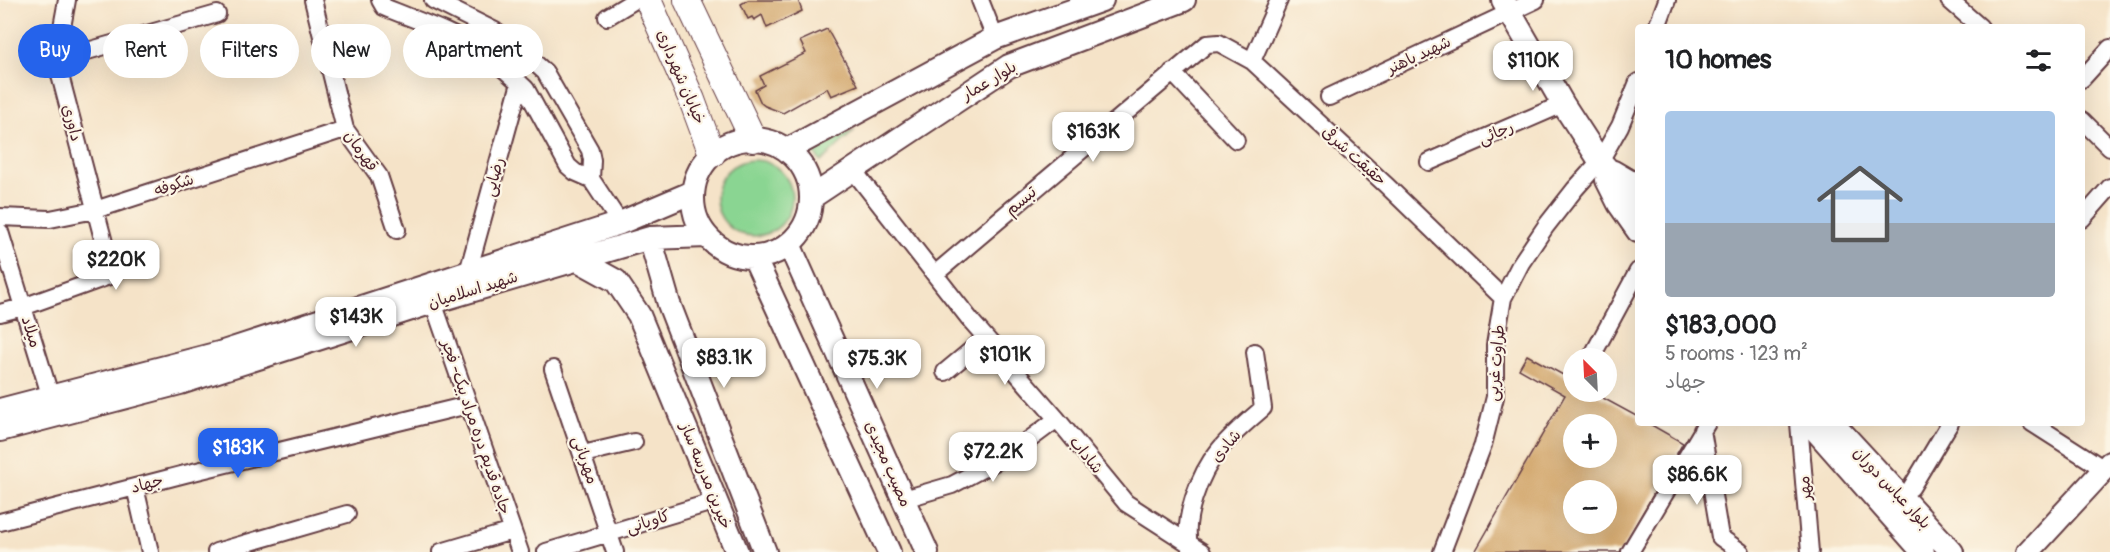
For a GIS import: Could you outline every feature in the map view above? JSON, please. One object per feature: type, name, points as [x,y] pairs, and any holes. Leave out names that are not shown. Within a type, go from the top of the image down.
[{"type":"main road","name":"خیابان شهرداری","points":[[648,0],[692,100],[712,154]]},
{"type":"main road","points":[[687,0],[753,139]]},
{"type":"main road","name":"بلوار عمار","points":[[787,150],[994,38],[1102,0]]},
{"type":"main road","name":"بلوار عمار","points":[[812,197],[1010,66],[1184,0]]},
{"type":"main road","points":[[1507,7],[1563,104],[1600,161],[1635,200]]},
{"type":"main road","points":[[753,139],[771,141],[787,150],[800,162],[808,179],[812,197],[809,215],[801,231],[789,244],[772,253],[754,257],[736,255],[720,248],[707,236],[696,215],[693,192],[696,178],[712,154],[739,140],[753,139]]},
{"type":"main road","points":[[1600,161],[1619,204],[1635,227]]},
{"type":"main road","name":"شهید اسلامیان","points":[[0,410],[223,352],[620,223],[693,192]]},
{"type":"main road","name":"شهید اسلامیان","points":[[0,430],[180,383],[433,302],[650,238],[707,236]]},
{"type":"main road","name":"خیرین مدرسه ساز","points":[[650,238],[669,304],[765,552]]},
{"type":"main road","name":"مصیب مجیدی","points":[[789,244],[927,552]]},
{"type":"main road","points":[[754,257],[889,552]]},
{"type":"main road","name":"خیرین مدرسه ساز","points":[[576,259],[616,281],[639,315],[737,552]]},
{"type":"main road","points":[[639,315],[669,304]]},
{"type":"main road","name":"بلوار عباس دوران","points":[[1812,426],[1923,552]]},
{"type":"main road","name":"بلوار عباس دوران","points":[[1836,426],[1952,552]]},
{"type":"main road","points":[[2028,552],[2107,466]]},
{"type":"street","name":"داوری","points":[[63,24],[67,0]]},
{"type":"street","name":"قهرمان","points":[[313,0],[345,129],[379,176],[398,230]]},
{"type":"street","points":[[380,0],[384,7],[458,38],[479,50],[520,83],[526,89],[568,166],[591,179],[620,223]]},
{"type":"street","points":[[433,0],[495,31],[545,72],[590,150],[591,179]]},
{"type":"street","points":[[607,17],[635,0]]},
{"type":"street","points":[[980,0],[994,38]]},
{"type":"street","points":[[1252,61],[1279,0]]},
{"type":"street","name":"شهید باهنر","points":[[1329,97],[1507,7],[1536,0]]},
{"type":"street","points":[[1658,24],[1667,0]]},
{"type":"street","points":[[1949,0],[1977,24]]},
{"type":"street","points":[[91,50],[217,14]]},
{"type":"street","name":"تبسم","points":[[935,274],[1207,44],[1219,43],[1252,61]]},
{"type":"street","points":[[2085,76],[2110,48]]},
{"type":"street","name":"حقیقت شرفی","points":[[1252,61],[1386,185],[1503,298]]},
{"type":"street","points":[[1172,72],[1236,140]]},
{"type":"street","name":"داوری","points":[[23,307],[112,273],[61,78]]},
{"type":"street","name":"رضایی","points":[[468,272],[520,83]]},
{"type":"street","name":"طراوت غربی","points":[[1442,552],[1483,445],[1495,397],[1495,345],[1503,298],[1521,263],[1546,226],[1600,161],[1620,126],[1635,89]]},
{"type":"street","name":"رجائی","points":[[1429,162],[1563,104]]},
{"type":"street","points":[[1620,126],[1635,121]]},
{"type":"street","points":[[2085,123],[2110,148]]},
{"type":"street","name":"شکوفه","points":[[0,217],[50,219],[95,210],[345,129]]},
{"type":"street","points":[[1600,161],[1635,181]]},
{"type":"street","name":"شاداب","points":[[853,170],[986,338],[1126,503],[1194,549]]},
{"type":"street","points":[[2085,216],[2110,187]]},
{"type":"street","name":"میلاد","points":[[0,232],[51,398]]},
{"type":"street","points":[[1596,348],[1635,277]]},
{"type":"street","name":"جاده قدیم دره مراد بیک- فجر","points":[[433,302],[520,552]]},
{"type":"street","points":[[0,314],[23,307]]},
{"type":"street","points":[[945,372],[986,338]]},
{"type":"street","name":"شادی","points":[[1194,549],[1189,511],[1202,479],[1218,451],[1263,408],[1255,352]]},
{"type":"street","name":"مهربانی","points":[[554,369],[615,552]]},
{"type":"street","name":"جهاد","points":[[0,522],[468,405]]},
{"type":"street","points":[[904,499],[952,485],[1010,454],[1057,419]]},
{"type":"street","points":[[1630,552],[1704,426]]},
{"type":"street","points":[[1704,426],[1720,537],[1741,552]]},
{"type":"street","name":"مهر","points":[[1799,426],[1810,552]]},
{"type":"street","points":[[1911,488],[1948,426]]},
{"type":"street","points":[[2037,426],[2107,466]]},
{"type":"street","points":[[583,454],[634,442]]},
{"type":"street","points":[[135,487],[150,552]]},
{"type":"street","name":"کاویانی","points":[[546,552],[716,501]]},
{"type":"street","points":[[216,552],[348,514]]},
{"type":"street","points":[[441,552],[512,531]]},
{"type":"green space","points":[[855,130],[821,162],[811,149]]},
{"type":"green space","points":[[754,160],[768,163],[781,171],[789,184],[792,198],[789,212],[781,225],[768,233],[754,236],[740,233],[727,225],[719,212],[716,198],[719,184],[727,171],[740,163]]},
{"type":"building","points":[[748,0],[798,0],[802,11],[767,28],[762,15],[754,20],[752,17],[748,19],[741,4]]},
{"type":"building","points":[[827,29],[858,85],[831,96],[827,88],[783,113],[761,103],[755,90],[764,85],[760,76],[806,53],[800,41]]},
{"type":"building","points":[[1527,355],[1563,375],[1563,394],[1519,369]]},
{"type":"building","points":[[1563,398],[1563,402],[1610,402],[1635,415],[1635,426],[1653,426],[1683,443],[1620,552],[1475,552]]}]
